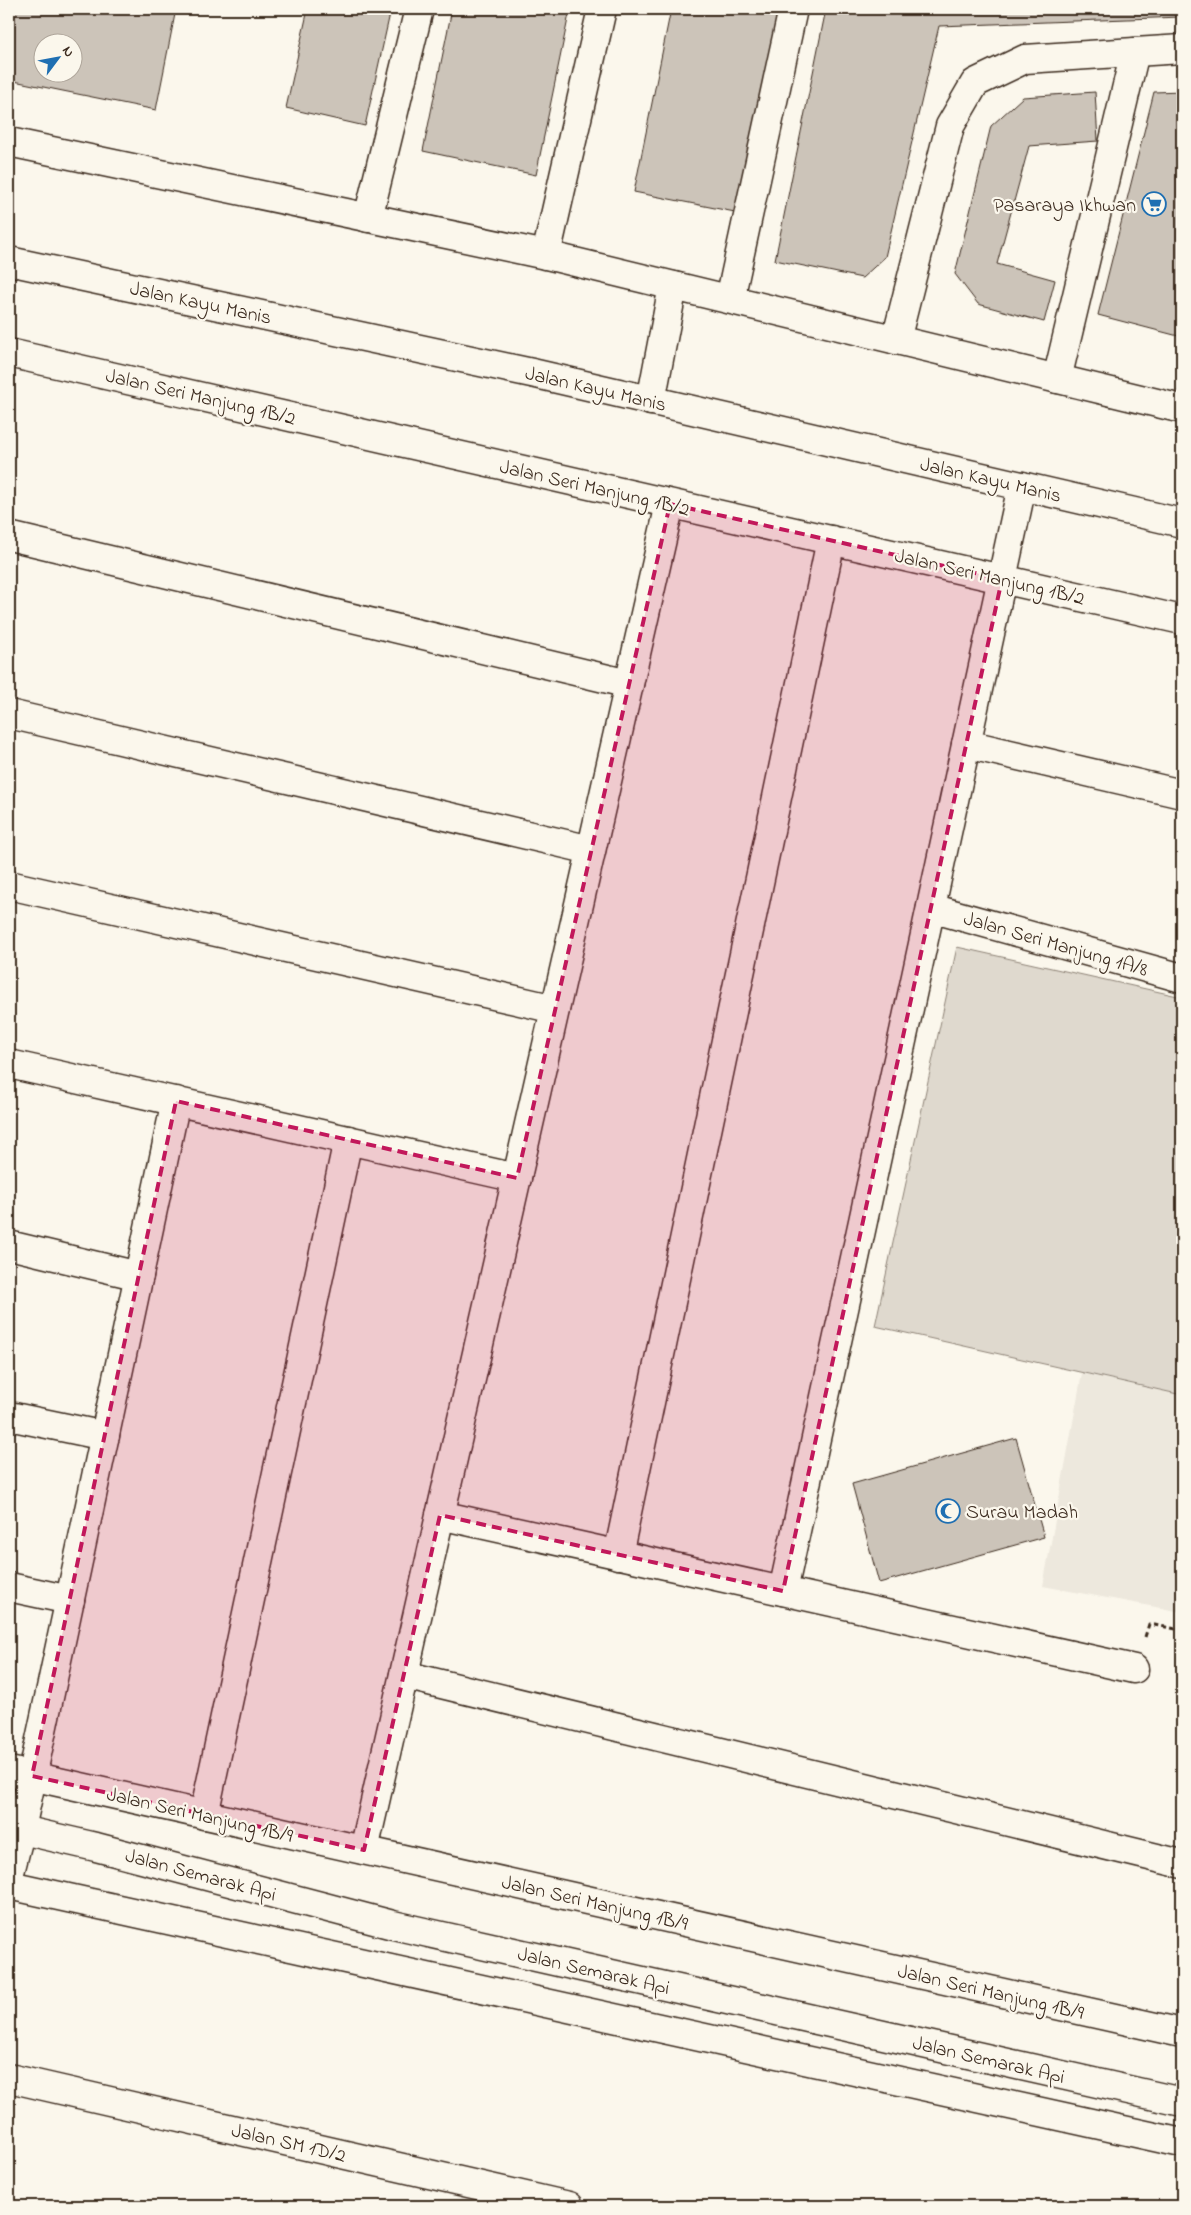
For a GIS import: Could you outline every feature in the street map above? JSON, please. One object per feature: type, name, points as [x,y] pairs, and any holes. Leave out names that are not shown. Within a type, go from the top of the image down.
[{"type":"street","points":[[368,218],[419,9]]},
{"type":"street","points":[[546,255],[602,9]]},
{"type":"street","points":[[730,300],[793,9]]},
{"type":"street","points":[[896,340],[950,126],[975,83],[1025,59],[1182,49]]},
{"type":"street","points":[[1057,379],[1135,52]]},
{"type":"street","points":[[9,142],[546,255],[1182,409]]},
{"type":"street","name":"Jalan Kayu Manis","points":[[9,260],[522,371],[1182,524]]},
{"type":"street","points":[[651,401],[673,286]]},
{"type":"street","name":"Jalan Seri Manjung 1B/2","points":[[9,352],[1182,620]]},
{"type":"street","points":[[783,1591],[1022,486]]},
{"type":"street","points":[[364,1850],[670,504]]},
{"type":"street","points":[[9,536],[629,684]]},
{"type":"street","points":[[618,1555],[831,540]]},
{"type":"street","points":[[9,714],[591,850]]},
{"type":"street","points":[[966,744],[1182,794]]},
{"type":"street","points":[[9,885],[555,1008]]},
{"type":"street","name":"Jalan Seri Manjung 1A/8","points":[[931,908],[1182,978]]},
{"type":"street","points":[[9,1064],[517,1178]]},
{"type":"street","points":[[9,1876],[21,1773],[70,1600],[176,1101]]},
{"type":"street","points":[[204,1815],[348,1140]]},
{"type":"street","points":[[9,1245],[138,1276]]},
{"type":"street","points":[[9,1416],[105,1436]]},
{"type":"street","points":[[440,1515],[1134,1669]]},
{"type":"street","points":[[9,1587],[70,1600]]},
{"type":"street","points":[[404,1675],[1182,1864]]},
{"type":"street","name":"Jalan Seri Manjung 1B/9","points":[[21,1773],[1182,2034]]},
{"type":"street","name":"Jalan Semarak Api","points":[[15,1828],[96,1847],[393,1925],[1182,2102]]},
{"type":"street","name":"Jalan Semarak Api","points":[[9,1884],[1182,2143]]},
{"type":"street","name":"Jalan SM 1D/2","points":[[9,2078],[569,2206]]},
{"type":"highlighted area","points":[[670,504],[1002,579],[783,1591],[440,1515],[364,1850],[32,1776],[176,1101],[517,1178]]},
{"type":"shaded area","points":[[957,947],[1182,997],[1182,1105],[1179,1120],[1182,1121],[1182,1395],[875,1326]]},
{"type":"shaded area","points":[[1082,1373],[1182,1395],[1182,1612],[1043,1586]]},
{"type":"building","points":[[9,9],[149,9],[175,14],[156,110],[9,80]]},
{"type":"building","points":[[308,9],[391,9],[365,126],[286,108]]},
{"type":"building","points":[[452,9],[570,9],[536,175],[423,151]]},
{"type":"building","points":[[671,9],[780,9],[740,213],[634,192]]},
{"type":"building","points":[[826,9],[1181,9],[1181,17],[939,26],[885,257],[862,278],[775,260]]},
{"type":"building","name":"Pasaraya Ikhwan","points":[[1182,91],[1182,337],[1098,315],[1154,92]]},
{"type":"building","points":[[1095,92],[1098,141],[1029,146],[997,264],[1055,280],[1044,322],[978,304],[955,274],[991,126],[1023,97]]},
{"type":"building","name":"Surau Madah","points":[[1016,1438],[1044,1537],[879,1583],[852,1484]]},
{"type":"place","name":"Pasaraya Ikhwan","points":[[1154,204]]},
{"type":"place","name":"Surau Madah","points":[[948,1511]]}]
